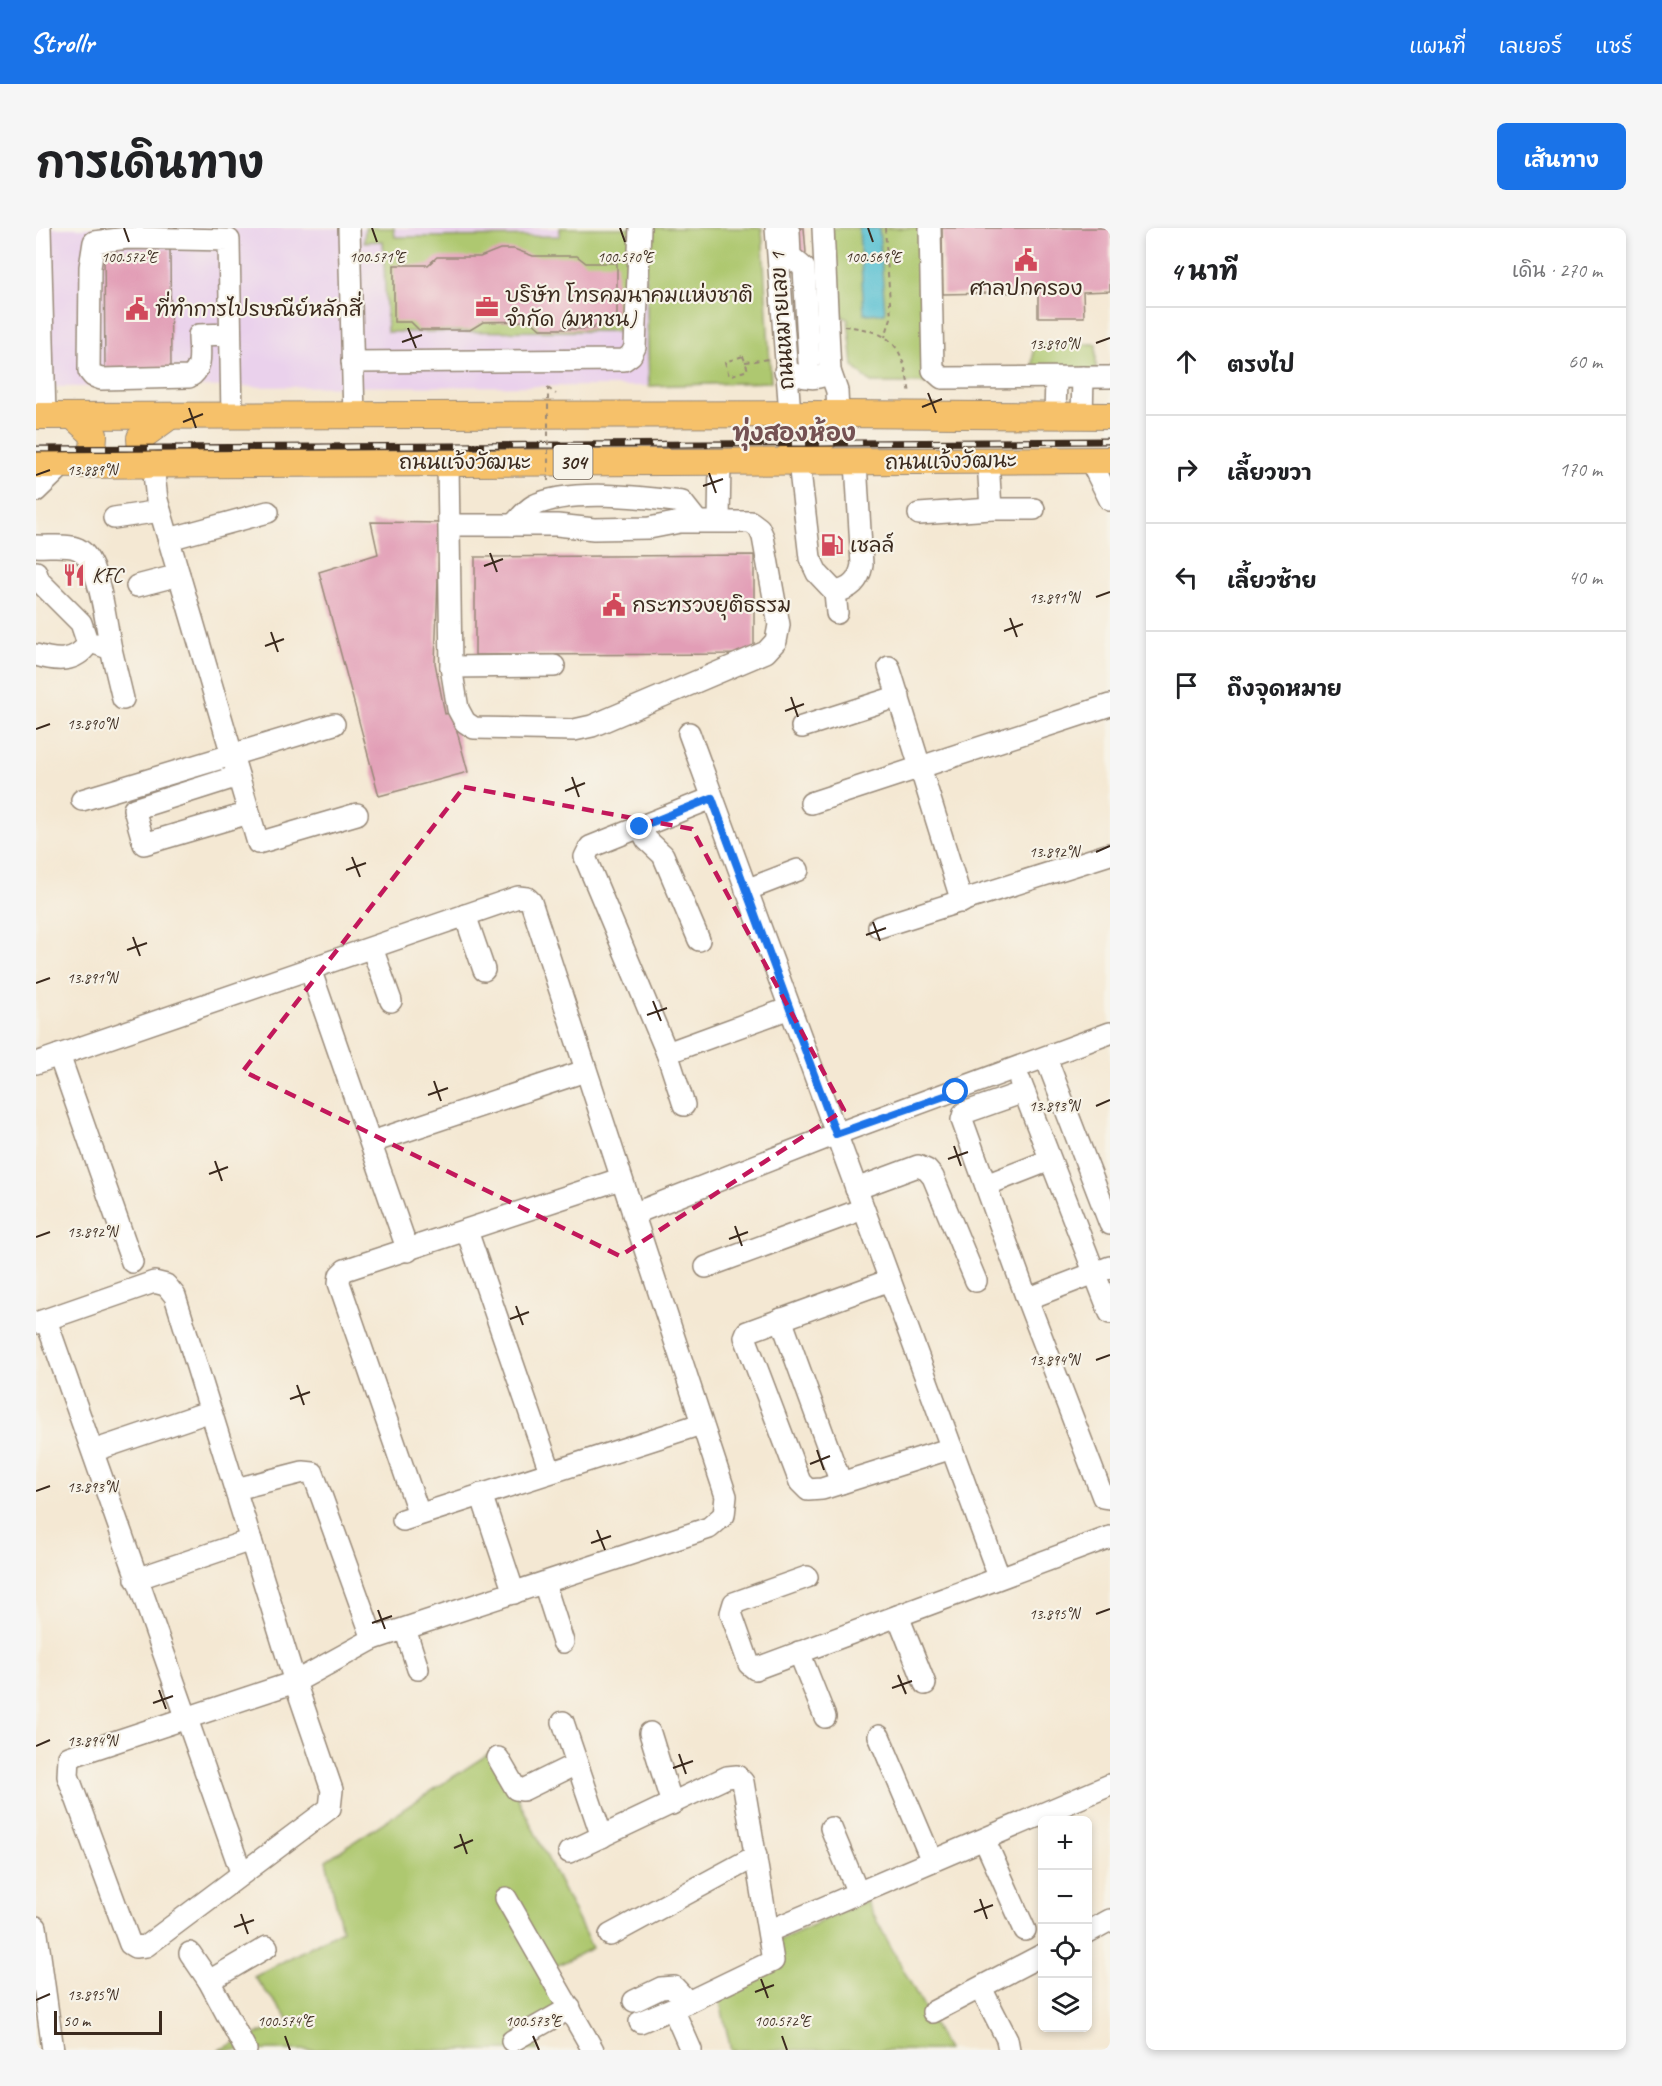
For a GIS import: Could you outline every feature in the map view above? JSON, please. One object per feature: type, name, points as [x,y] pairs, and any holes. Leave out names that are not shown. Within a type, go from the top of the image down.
[{"type":"main road","name":"304","points":[[40,416],[789,414],[1110,416]]},
{"type":"main road","points":[[788,462],[811,449],[834,430],[838,414]]},
{"type":"main road","points":[[72,465],[93,450],[94,435],[74,417]]},
{"type":"main road","points":[[150,465],[141,452],[140,438],[169,417]]},
{"type":"main road","name":"ถนนแจ้งวัฒนะ","points":[[36,465],[1100,460]]},
{"type":"street","points":[[40,228],[40,416]]},
{"type":"street","points":[[349,228],[354,416]]},
{"type":"street","points":[[352,362],[624,360],[631,355],[635,347],[640,228]]},
{"type":"street","name":"ถนนหมายเลข 1","points":[[776,228],[779,365],[789,414]]},
{"type":"street","name":"ถนนหมายเลข 1","points":[[789,228],[790,256],[804,268],[810,362]]},
{"type":"street","points":[[823,228],[830,371],[837,391],[838,414]]},
{"type":"street","points":[[930,228],[933,370],[937,375],[942,378],[1110,377]]},
{"type":"street","points":[[230,334],[199,334],[199,366],[195,373],[189,376],[101,379],[93,376],[89,371],[91,252],[94,242],[128,233],[229,240],[232,417]]},
{"type":"street","points":[[779,365],[816,378],[825,376],[830,371]]},
{"type":"street","points":[[1082,416],[1083,377]]},
{"type":"street","points":[[1055,416],[1056,378]]},
{"type":"street","points":[[988,460],[991,509]]},
{"type":"street","points":[[1100,460],[1110,500]]},
{"type":"street","points":[[448,462],[452,667],[458,709],[465,722],[474,728],[574,730],[592,726],[766,652],[776,641],[779,625],[763,537],[759,528],[751,522],[697,521],[649,528],[616,529],[450,525]]},
{"type":"street","points":[[719,521],[720,462]]},
{"type":"street","points":[[788,462],[810,558],[817,573],[835,592],[837,613]]},
{"type":"street","points":[[835,592],[852,586],[860,574],[862,565],[856,462]]},
{"type":"street","points":[[36,491],[72,465]]},
{"type":"street","points":[[150,465],[160,511],[258,843],[357,814]]},
{"type":"street","points":[[513,525],[531,507],[555,497],[642,496],[682,502],[697,521]]},
{"type":"street","points":[[919,514],[991,509],[1034,509]]},
{"type":"street","points":[[114,518],[160,511]]},
{"type":"street","points":[[169,538],[268,512]]},
{"type":"street","points":[[36,546],[77,549],[89,560],[96,579],[123,699]]},
{"type":"street","points":[[137,586],[179,575]]},
{"type":"street","points":[[37,578],[81,623],[88,644]]},
{"type":"street","points":[[88,644],[111,649]]},
{"type":"street","points":[[36,655],[52,659],[72,658],[81,653],[88,644]]},
{"type":"street","points":[[452,667],[554,666]]},
{"type":"street","points":[[889,666],[962,902]]},
{"type":"street","points":[[802,727],[899,696]]},
{"type":"street","points":[[811,803],[1110,705]]},
{"type":"street","points":[[82,800],[334,724]]},
{"type":"street","points":[[688,733],[999,1576]]},
{"type":"street","points":[[238,776],[134,809],[144,844],[249,813]]},
{"type":"street","points":[[684,1105],[667,1053],[585,857],[590,847],[712,798]]},
{"type":"street","points":[[640,827],[646,840],[663,855],[699,940]]},
{"type":"street","points":[[879,927],[1110,854]]},
{"type":"street","points":[[746,890],[798,870]]},
{"type":"street","points":[[36,1063],[518,897],[528,898],[726,1496],[724,1515],[709,1528],[373,1639],[295,1682],[185,1718],[78,1753],[69,1757],[68,1776],[127,1939],[135,1947],[146,1946],[241,1872],[330,1808],[332,1790],[295,1682],[175,1296],[166,1285],[154,1282],[41,1322],[93,1451],[136,1579],[185,1718],[241,1872]]},
{"type":"street","points":[[465,915],[484,970]]},
{"type":"street","points":[[372,948],[391,1001]]},
{"type":"street","points":[[310,969],[408,1251]]},
{"type":"street","points":[[667,1053],[790,1008]]},
{"type":"street","points":[[633,1214],[836,1134],[1110,1033]]},
{"type":"street","points":[[59,1055],[132,1262]]},
{"type":"street","points":[[1046,1058],[1110,1224]]},
{"type":"street","points":[[1015,1069],[1050,1160],[1102,1270],[1110,1313]]},
{"type":"street","points":[[372,1142],[585,1071]]},
{"type":"street","points":[[1024,1092],[964,1113],[962,1120],[1027,1299],[1103,1497],[1110,1498]]},
{"type":"street","points":[[986,1185],[1050,1160]]},
{"type":"street","points":[[706,1267],[860,1199],[918,1166],[927,1170],[933,1177],[976,1281]]},
{"type":"street","points":[[620,1179],[467,1232],[345,1270],[340,1275],[339,1283],[411,1517],[701,1424]]},
{"type":"street","points":[[467,1232],[550,1471]]},
{"type":"street","points":[[1027,1299],[1102,1270]]},
{"type":"street","points":[[890,1280],[747,1332],[745,1337],[800,1482],[808,1490],[822,1489],[952,1448]]},
{"type":"street","points":[[781,1319],[841,1483]]},
{"type":"street","points":[[93,1451],[211,1411]]},
{"type":"street","points":[[236,1489],[303,1472],[313,1473],[373,1639]]},
{"type":"street","points":[[481,1494],[514,1593]]},
{"type":"street","points":[[807,1578],[734,1603],[730,1613],[749,1664],[755,1669],[999,1576],[1110,1537]]},
{"type":"street","points":[[136,1579],[251,1540]]},
{"type":"street","points":[[544,1583],[564,1642]]},
{"type":"street","points":[[898,1616],[925,1684]]},
{"type":"street","points":[[405,1629],[418,1669]]},
{"type":"street","points":[[799,1652],[825,1717]]},
{"type":"street","points":[[563,1722],[602,1836]]},
{"type":"street","points":[[650,1733],[672,1804]]},
{"type":"street","points":[[879,1736],[932,1861]]},
{"type":"street","points":[[498,1758],[512,1785],[516,1789],[523,1790],[576,1764]]},
{"type":"street","points":[[569,1852],[727,1778],[736,1776],[743,1782],[774,1953],[773,1960],[767,1966],[681,2006],[640,2022]]},
{"type":"street","points":[[769,1931],[932,1861],[985,1841],[1110,1785]]},
{"type":"street","points":[[831,1828],[858,1893]]},
{"type":"street","points":[[985,1841],[1025,1930]]},
{"type":"street","points":[[610,1935],[756,1856]]},
{"type":"street","points":[[506,1898],[593,2050]]},
{"type":"street","points":[[1092,1930],[1110,1920]]},
{"type":"street","points":[[36,1927],[53,2050]]},
{"type":"street","points":[[209,1981],[267,1947]]},
{"type":"street","points":[[190,1953],[209,1981],[246,2050]]},
{"type":"street","points":[[933,2012],[1038,1957]]},
{"type":"street","points":[[634,2001],[661,1988],[674,1987],[681,2006],[691,2050]]},
{"type":"street","points":[[981,1988],[1007,2039],[1009,2050]]},
{"type":"street","points":[[512,2041],[570,2008]]},
{"type":"path","points":[[885,228],[891,318],[885,337]]},
{"type":"path","points":[[842,326],[868,328],[885,337],[902,354],[910,394]]},
{"type":"path","points":[[743,356],[745,362],[748,370],[729,376],[724,362],[743,356]]},
{"type":"path","points":[[745,362],[779,365]]},
{"type":"path","points":[[548,481],[548,388],[556,394]]},
{"type":"highlighted area","points":[[464,787],[692,829],[844,1110],[620,1256],[243,1071]]},
{"type":"shaded area","points":[[36,228],[645,228],[649,386],[36,387]]},
{"type":"green space","points":[[365,228],[394,228],[395,237],[560,236],[560,228],[633,228],[632,331],[387,332],[383,241],[364,242]]},
{"type":"green space","points":[[645,228],[762,228],[771,382],[649,386]]},
{"type":"green space","points":[[831,228],[921,228],[927,383],[871,383],[853,366],[848,319],[836,314]]},
{"type":"green space","points":[[1033,344],[1096,344],[1096,371],[1033,371]]},
{"type":"green space","points":[[494,1750],[592,1948],[546,1971],[567,2009],[528,2030],[538,2050],[218,2050],[290,2021],[254,1977],[342,1930],[326,1860]]},
{"type":"green space","points":[[866,1901],[947,2050],[731,2050],[717,1989],[780,1965],[776,1942]]},
{"type":"water","points":[[859,228],[879,228],[885,313],[864,314]]},
{"type":"building","points":[[794,228],[804,228],[806,253],[795,254]]},
{"type":"building","name":"ศาลปกครอง","points":[[942,228],[1110,228],[1110,291],[1083,292],[1084,317],[1038,317],[1038,292],[943,294]]},
{"type":"building","name":"ที่ทำการไปรษณีย์หลักสี่","points":[[170,249],[171,369],[105,369],[104,250]]},
{"type":"building","points":[[500,249],[514,249],[533,256],[577,256],[586,263],[617,263],[617,320],[601,321],[592,329],[540,329],[531,321],[483,322],[470,330],[419,330],[411,322],[394,322],[394,265],[428,265],[437,257],[480,257]]},
{"type":"building","points":[[371,522],[440,523],[435,663],[445,714],[452,713],[468,772],[379,796],[319,572],[378,554]]},
{"type":"building","name":"กระทรวงยุติธรรม","points":[[754,555],[754,654],[475,655],[475,557]]},
{"type":"railway","points":[[36,449],[1110,441]]},
{"type":"place","name":"ศาลปกครอง","points":[[1026,260]]},
{"type":"place","name":"บริษัท โทรคมนาคมแห่งชาติ จำกัด (มหาชน)","points":[[487,307]]},
{"type":"place","name":"ที่ทำการไปรษณีย์หลักสี่","points":[[137,309]]},
{"type":"place","name":"เชลล์","points":[[832,545]]},
{"type":"place","name":"KFC","points":[[74,575]]},
{"type":"place","name":"กระทรวงยุติธรรม","points":[[614,605]]},
{"type":"district","name":"ทุ่งสองห้อง","points":[[794,433]]},
{"type":"route","points":[[640,827],[712,798],[836,1134],[956,1092]]}]
